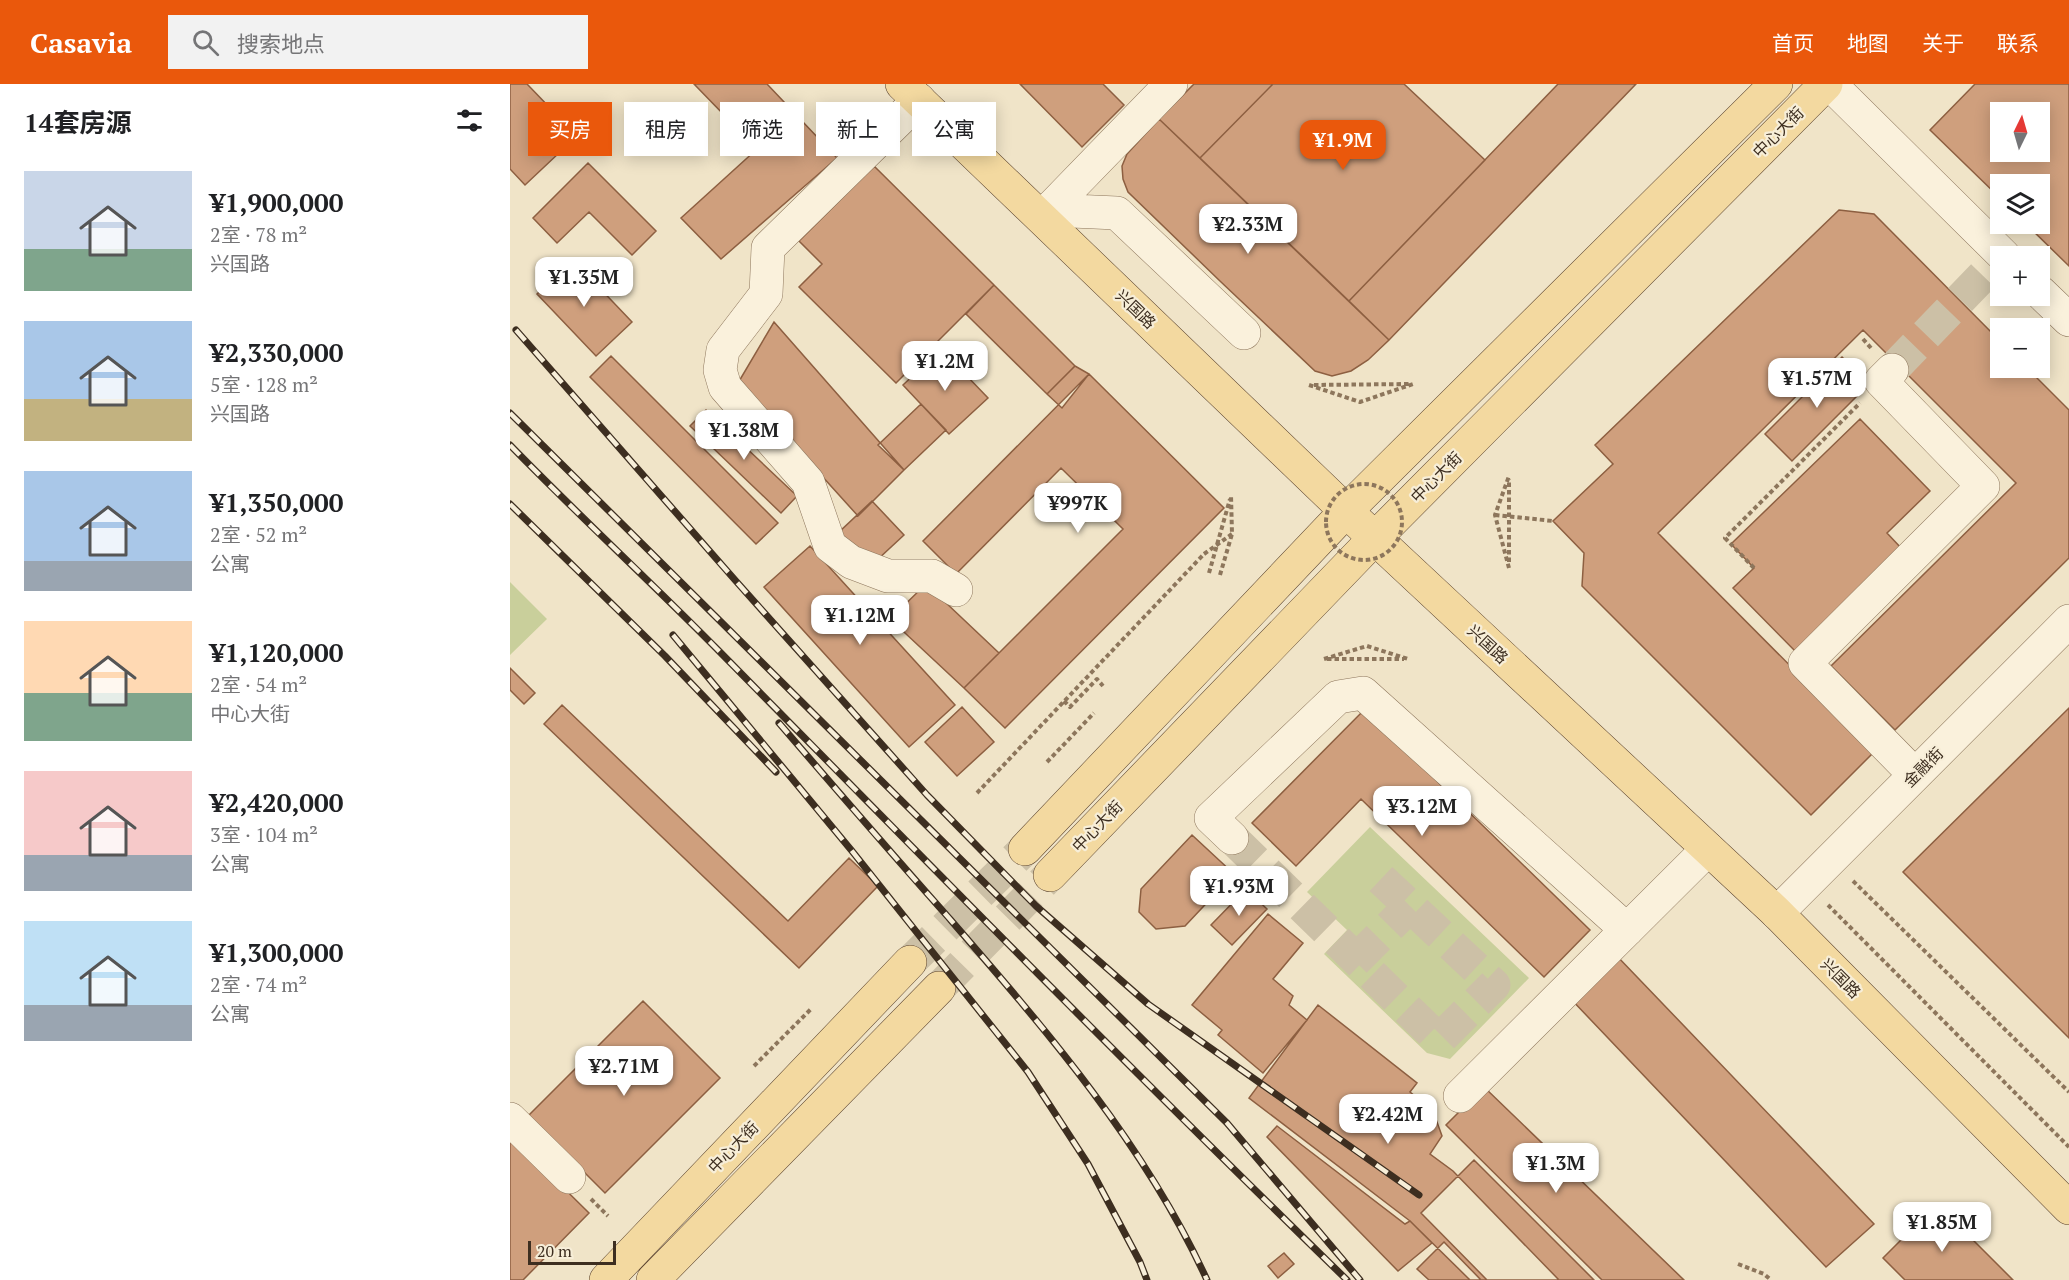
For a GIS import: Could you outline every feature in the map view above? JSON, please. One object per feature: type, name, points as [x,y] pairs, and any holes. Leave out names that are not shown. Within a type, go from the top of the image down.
[{"type":"main road","points":[[1025,849],[1346,512],[1776,84]]},
{"type":"main road","name":"中心大街","points":[[1050,875],[1388,536],[1828,84]]},
{"type":"main road","name":"兴国路","points":[[912,90],[1045,214],[1346,512],[1388,536],[1708,849],[1777,913],[2069,1208]]},
{"type":"main road","name":"中心大街","points":[[606,1280],[910,962]]},
{"type":"main road","points":[[653,1280],[939,988]]},
{"type":"street","points":[[1045,214],[1171,84]]},
{"type":"street","points":[[1828,84],[1994,246]]},
{"type":"street","points":[[912,90],[768,248],[766,294],[723,350],[720,370],[725,387],[808,482],[830,546],[851,562],[888,576],[932,576],[956,590]]},
{"type":"street","points":[[1045,214],[1117,213],[1244,333]]},
{"type":"street","points":[[2050,302],[2069,320]]},
{"type":"street","points":[[1886,376],[1983,486],[1805,663],[1916,775]]},
{"type":"street","name":"金融街","points":[[1777,913],[2069,621]]},
{"type":"street","points":[[1232,838],[1210,818],[1338,697],[1363,693],[1627,930]]},
{"type":"street","points":[[1460,1096],[1708,849]]},
{"type":"street","points":[[510,1119],[569,1177]]},
{"type":"path","points":[[1754,567],[1725,538],[1886,376]]},
{"type":"path","points":[[1413,384],[1371,398],[1360,402],[1309,385],[1413,384]]},
{"type":"path","points":[[1509,476],[1509,568],[1498,526],[1495,515],[1509,476]]},
{"type":"path","points":[[1368,484],[1389,492],[1401,511],[1388,536],[1390,549],[1374,558],[1361,559],[1349,556],[1338,549],[1331,539],[1327,528],[1330,505],[1346,488],[1368,484]]},
{"type":"path","points":[[1209,573],[1232,495],[1232,534],[1220,575]]},
{"type":"path","points":[[1495,515],[1553,521]]},
{"type":"path","points":[[976,793],[1204,554],[1232,534]]},
{"type":"path","points":[[1323,659],[1367,646],[1408,659]]},
{"type":"path","points":[[1064,701],[1070,706],[1097,679],[1104,686]]},
{"type":"path","points":[[1047,762],[1094,713]]},
{"type":"path","points":[[1831,859],[2069,1092]]},
{"type":"path","points":[[1807,884],[2069,1147]]},
{"type":"path","points":[[754,1066],[811,1009]]},
{"type":"path","points":[[1738,1264],[1764,1274],[1771,1280]]},
{"type":"green space","points":[[510,582],[547,619],[510,655]]},
{"type":"green space","points":[[1370,827],[1529,978],[1450,1059],[1427,1053],[1324,954],[1347,930],[1307,892]]},
{"type":"building","points":[[510,84],[527,84],[544,102],[528,102],[528,156],[556,156],[525,185],[510,169]]},
{"type":"building","points":[[694,84],[767,84],[784,102],[720,102],[720,111]]},
{"type":"building","points":[[1020,84],[1103,84],[1124,105],[1082,147]]},
{"type":"building","points":[[1194,84],[1273,84],[1200,158],[1159,119]]},
{"type":"building","points":[[1273,84],[1404,84],[1485,160],[1349,301],[1200,158]]},
{"type":"building","points":[[1558,84],[1636,84],[1389,340],[1349,301]]},
{"type":"building","points":[[1975,84],[2069,84],[2069,266],[2036,234],[2050,234],[2050,174],[1990,174],[1990,188],[1930,130]]},
{"type":"building","points":[[1159,119],[1389,340],[1368,360],[1351,371],[1332,376],[1315,371],[1128,192],[1123,179],[1122,166],[1127,154]]},
{"type":"building","points":[[804,123],[816,136],[816,156],[835,156],[837,158],[721,259],[681,218],[749,156],[804,156]]},
{"type":"building","points":[[588,163],[656,231],[632,255],[589,212],[557,243],[533,218]]},
{"type":"building","points":[[874,166],[994,285],[896,383],[799,287],[822,264],[799,241]]},
{"type":"building","points":[[1839,210],[1874,214],[1990,331],[1990,378],[2037,378],[2069,410],[2069,558],[1895,730],[1831,666],[2016,483],[1863,330],[1658,533],[1875,751],[1811,815],[1582,586],[1584,553],[1553,521],[1613,464],[1595,445]]},
{"type":"building","points":[[573,260],[632,322],[596,356],[537,294]]},
{"type":"building","points":[[994,285],[1075,366],[1047,394],[966,314]]},
{"type":"building","points":[[774,322],[904,470],[858,516],[738,383]]},
{"type":"building","points":[[941,349],[988,398],[949,434],[903,385]]},
{"type":"building","points":[[611,356],[778,523],[756,544],[590,377]]},
{"type":"building","points":[[1842,357],[1869,384],[1792,461],[1765,434]]},
{"type":"building","points":[[1075,366],[1089,374],[1062,408],[1047,394]]},
{"type":"building","points":[[1089,374],[1224,508],[1005,728],[964,688],[1123,529],[1061,468],[956,574],[923,541]]},
{"type":"building","points":[[921,404],[946,430],[904,470],[878,445]]},
{"type":"building","points":[[706,410],[797,496],[781,513],[690,426]]},
{"type":"building","points":[[1860,419],[1930,491],[1887,533],[1902,549],[1796,652],[1733,588],[1754,568],[1731,544]]},
{"type":"building","points":[[872,501],[904,535],[877,560],[837,534]]},
{"type":"building","points":[[810,546],[955,705],[909,747],[764,587]]},
{"type":"building","points":[[926,584],[999,653],[964,688],[890,619]]},
{"type":"building","points":[[510,668],[535,693],[524,704],[510,690]]},
{"type":"building","points":[[562,705],[788,921],[849,858],[878,886],[799,968],[544,724]]},
{"type":"building","points":[[962,707],[994,742],[957,776],[925,742]]},
{"type":"building","points":[[2069,708],[2069,1038],[1903,872]]},
{"type":"building","points":[[1364,710],[1590,930],[1544,977],[1361,799],[1296,866],[1252,823]]},
{"type":"building","points":[[1192,835],[1234,874],[1185,926],[1156,929],[1139,912],[1141,889]]},
{"type":"building","points":[[1246,889],[1267,909],[1232,945],[1211,925]]},
{"type":"building","points":[[1268,914],[1303,943],[1273,979],[1293,996],[1289,1005],[1307,1020],[1263,1073],[1218,1035],[1222,1030],[1192,1005]]},
{"type":"building","points":[[1615,954],[1874,1224],[1826,1267],[1569,997]]},
{"type":"building","points":[[643,1001],[720,1078],[605,1193],[528,1116]]},
{"type":"building","points":[[1318,1005],[1417,1083],[1410,1092],[1433,1111],[1442,1136],[1430,1154],[1453,1171],[1559,1280],[1470,1280],[1410,1221],[1249,1098]]},
{"type":"building","points":[[1484,1087],[1684,1280],[1602,1280],[1446,1125]]},
{"type":"building","points":[[1277,1126],[1405,1224],[1410,1221],[1432,1243],[1398,1271],[1267,1137]]},
{"type":"building","points":[[510,1135],[589,1213],[523,1280],[510,1280]]},
{"type":"building","points":[[1474,1160],[1594,1280],[1487,1280],[1421,1213]]},
{"type":"building","points":[[1937,1204],[2013,1280],[1905,1280],[1883,1258]]},
{"type":"building","points":[[1444,1242],[1481,1280],[1429,1280],[1417,1269]]},
{"type":"building","points":[[1284,1253],[1294,1264],[1278,1278],[1268,1266]]},
{"type":"tunnel","points":[[1892,370],[1990,268]]},
{"type":"tunnel","points":[[1232,838],[1439,1040],[1494,985],[1381,879]]},
{"type":"tunnel","points":[[910,962],[1025,849]]},
{"type":"tunnel","points":[[939,988],[1050,875]]},
{"type":"tunnel","points":[[1355,961],[1410,906]]},
{"type":"railway","points":[[516,330],[927,795],[1036,906],[1148,1004],[1419,1195]]},
{"type":"railway","points":[[510,413],[1227,1123],[1360,1280]]},
{"type":"railway","points":[[510,445],[691,623],[1109,1045],[1347,1280]]},
{"type":"railway","points":[[510,504],[665,656],[776,772]]},
{"type":"railway","points":[[673,635],[852,851],[1028,1072],[1088,1164],[1140,1262],[1147,1280]]},
{"type":"railway","points":[[779,723],[1022,1003],[1091,1090],[1124,1135],[1154,1182],[1207,1280]]}]
